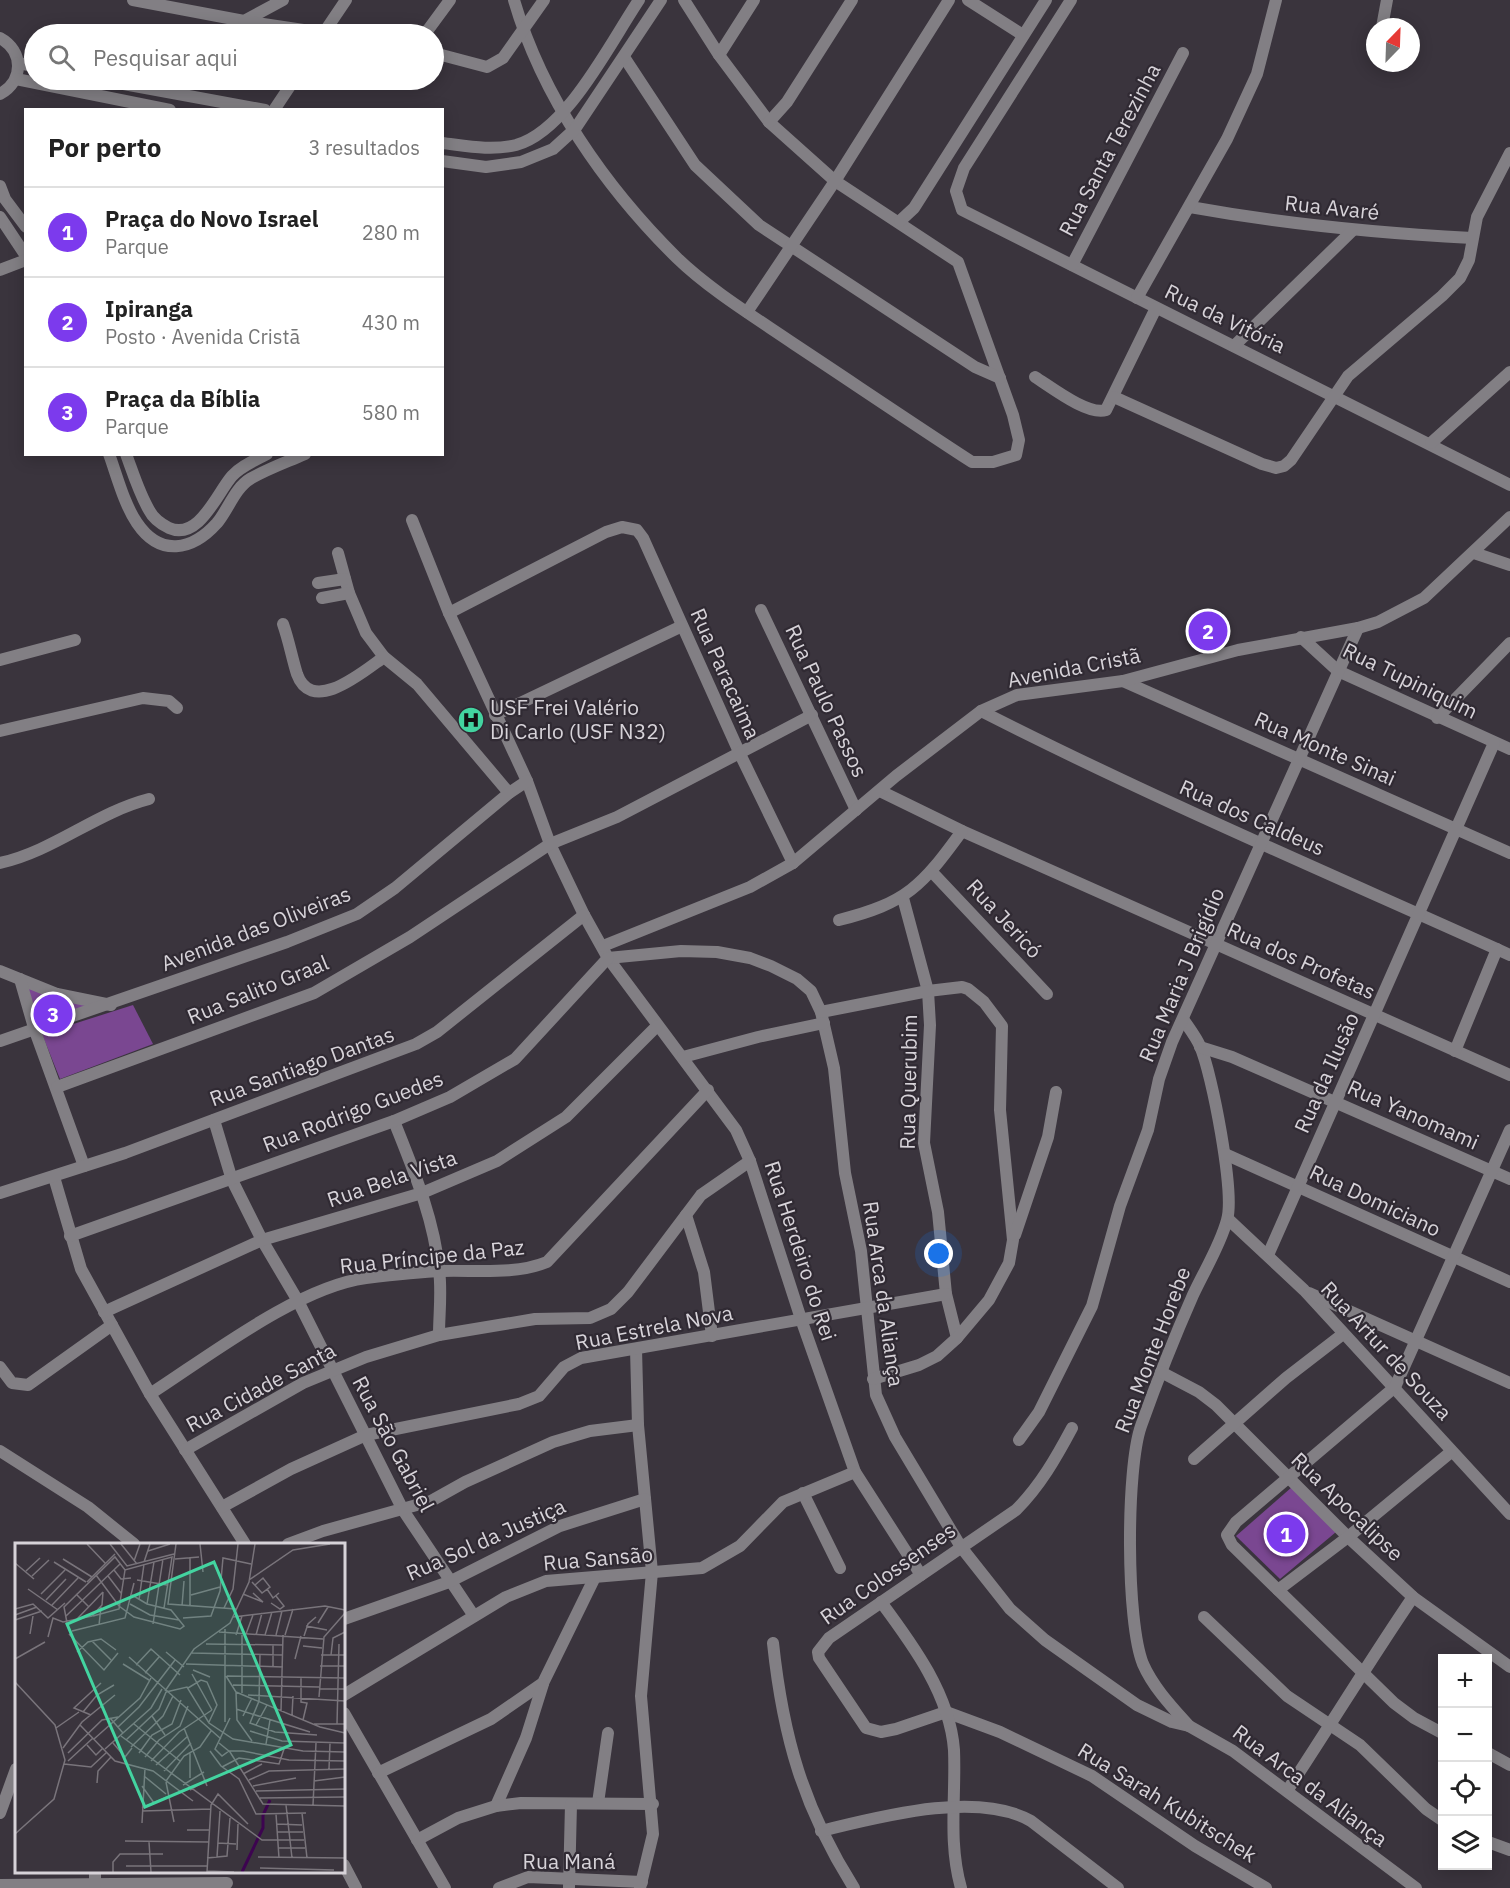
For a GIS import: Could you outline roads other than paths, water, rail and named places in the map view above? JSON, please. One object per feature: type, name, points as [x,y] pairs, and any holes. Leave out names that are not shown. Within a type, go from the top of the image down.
[{"type":"street","points":[[133,0],[263,24]]},
{"type":"street","points":[[244,21],[283,0]]},
{"type":"street","points":[[332,24],[346,0]]},
{"type":"street","points":[[432,24],[450,0]]},
{"type":"street","points":[[514,0],[523,30],[565,114],[613,187],[678,259],[747,312],[972,462],[993,462],[1016,455],[1019,440],[1000,378],[958,262],[900,221],[835,181],[769,122],[719,55],[684,0]]},
{"type":"street","points":[[444,55],[487,66],[503,58],[544,0]]},
{"type":"street","points":[[444,142],[486,149],[516,145],[543,134],[565,114],[639,0]]},
{"type":"street","points":[[444,161],[486,167],[521,162],[553,149],[575,129],[662,0]]},
{"type":"street","points":[[719,55],[754,0]]},
{"type":"street","points":[[769,122],[787,102],[852,0]]},
{"type":"street","points":[[747,312],[835,181],[949,0]]},
{"type":"street","points":[[968,0],[1023,35]]},
{"type":"street","points":[[900,221],[914,208],[1046,0]]},
{"type":"street","name":"Rua da Vitória","points":[[1071,0],[964,168],[956,191],[962,210],[1156,308],[1334,394],[1510,485]]},
{"type":"street","points":[[1137,298],[1227,139],[1257,74],[1276,0]]},
{"type":"street","points":[[1384,18],[1387,0]]},
{"type":"street","points":[[0,38],[12,47],[18,63],[16,79],[0,94]]},
{"type":"street","name":"Rua Santa Terezinha","points":[[1072,265],[1183,54]]},
{"type":"street","points":[[624,57],[695,165],[759,225],[790,248],[975,367],[1000,378]]},
{"type":"street","points":[[18,63],[24,64]]},
{"type":"street","points":[[16,79],[24,81]]},
{"type":"street","points":[[71,90],[160,108]]},
{"type":"street","points":[[156,90],[254,108]]},
{"type":"street","points":[[275,108],[287,90]]},
{"type":"street","points":[[1114,397],[1262,464],[1276,468],[1284,466],[1291,460],[1334,394],[1357,368],[1443,296],[1460,278],[1469,260],[1477,217],[1510,153]]},
{"type":"street","points":[[0,186],[5,199],[24,224]]},
{"type":"street","name":"Rua Avaré","points":[[1190,207],[1264,221],[1352,231],[1472,238]]},
{"type":"street","points":[[0,217],[24,255]]},
{"type":"street","points":[[1234,346],[1352,231]]},
{"type":"street","points":[[0,270],[24,259]]},
{"type":"street","points":[[1035,377],[1094,411],[1106,410],[1156,308]]},
{"type":"street","points":[[1431,443],[1510,372]]},
{"type":"street","points":[[110,456],[136,522],[151,539],[170,547],[188,545],[203,537],[218,522],[250,479],[301,456]]},
{"type":"street","points":[[127,456],[149,512],[161,524],[173,530],[185,529],[207,513],[242,460],[259,456]]},
{"type":"street","points":[[242,460],[250,479]]},
{"type":"street","name":"Avenida Cristã","points":[[603,946],[750,887],[794,863],[856,810],[981,711],[1017,695],[1123,681],[1238,650],[1358,628],[1386,618],[1424,598],[1510,517]]},
{"type":"street","name":"Rua Herdeiro do Rei","points":[[412,520],[449,613],[527,781],[550,844],[584,915],[608,958],[736,1130],[750,1161],[801,1319],[855,1472],[921,1575]]},
{"type":"street","name":"Rua Paracaima","points":[[449,613],[606,532],[629,526],[637,530],[643,538],[740,754],[794,863]]},
{"type":"street","points":[[338,553],[348,593],[366,633],[384,657],[417,684],[509,792]]},
{"type":"street","points":[[1474,553],[1510,565]]},
{"type":"street","points":[[318,583],[345,579]]},
{"type":"street","points":[[322,598],[348,593]]},
{"type":"street","name":"Rua Paulo Passos","points":[[761,610],[856,810]]},
{"type":"street","points":[[283,624],[301,682],[312,691],[326,691],[341,686],[384,657]]},
{"type":"street","points":[[495,715],[682,626]]},
{"type":"street","name":"Rua Maria J Brigídio","points":[[1019,1440],[1039,1412],[1077,1341],[1092,1306],[1120,1206],[1148,1130],[1159,1079],[1214,943],[1358,628]]},
{"type":"street","name":"Rua Tupiniquim","points":[[1301,637],[1338,672],[1510,749]]},
{"type":"street","points":[[0,660],[75,640]]},
{"type":"street","points":[[1437,718],[1510,643]]},
{"type":"street","name":"Rua Monte Sinai","points":[[1123,681],[1510,853]]},
{"type":"street","points":[[0,731],[142,698],[169,700],[177,708]]},
{"type":"street","name":"Rua dos Caldeus","points":[[981,711],[1066,754],[1259,844],[1510,955]]},
{"type":"street","name":"Rua Salito Graal","points":[[57,1087],[314,993],[410,937],[550,844],[617,818],[812,715]]},
{"type":"street","name":"Rua da Ilusão","points":[[1268,1255],[1494,743]]},
{"type":"street","name":"Avenida das Oliveiras","points":[[0,1041],[112,1005],[287,942],[357,914],[395,888],[509,792],[527,781]]},
{"type":"street","name":"Rua dos Profetas","points":[[880,791],[962,831],[1510,1075]]},
{"type":"street","points":[[0,864],[38,852],[113,810],[149,799]]},
{"type":"street","points":[[839,920],[866,914],[903,898],[932,872],[962,831]]},
{"type":"street","name":"Rua Jericó","points":[[932,872],[1047,994]]},
{"type":"street","name":"Rua Querubim","points":[[903,898],[928,991],[930,1025],[924,1143],[938,1212],[946,1294],[957,1338]]},
{"type":"street","name":"Rua Santiago Dantas","points":[[0,1193],[54,1177],[214,1120],[416,1044],[437,1032],[584,915]]},
{"type":"street","points":[[1455,1051],[1497,949]]},
{"type":"street","name":"Rua Arca da Aliança","points":[[608,958],[690,951],[717,952],[750,958],[797,979],[811,991],[822,1018],[837,1090],[845,1173],[861,1251],[876,1395],[895,1437],[961,1547],[1011,1609],[1045,1640],[1137,1705],[1172,1722],[1189,1726],[1233,1751],[1416,1888]]},
{"type":"street","name":"Rua Rodrigo Guedes","points":[[70,1236],[394,1121],[450,1097],[515,1059],[608,958]]},
{"type":"street","points":[[0,971],[57,994],[112,1005]]},
{"type":"street","points":[[20,979],[35,1031],[84,1166]]},
{"type":"street","points":[[683,1057],[928,991],[951,987],[968,988],[984,1002],[1002,1026],[1000,1110],[1013,1240]]},
{"type":"street","name":"Rua Monte Horebe","points":[[1183,1019],[1200,1047],[1225,1154],[1228,1219],[1161,1372],[1140,1428],[1133,1468],[1131,1554],[1133,1608],[1143,1664],[1165,1699],[1189,1726]]},
{"type":"street","name":"Rua Bela Vista","points":[[105,1312],[262,1240],[422,1194],[497,1161],[566,1117],[657,1026]]},
{"type":"street","name":"Rua Yanomami","points":[[1200,1047],[1232,1057],[1510,1179]]},
{"type":"street","name":"Rua Príncipe da Paz","points":[[150,1394],[298,1301],[325,1287],[365,1278],[440,1271],[531,1268],[547,1262],[708,1090]]},
{"type":"street","points":[[873,1379],[919,1365],[937,1356],[957,1338],[999,1285],[1009,1263],[1013,1240],[1041,1162],[1054,1115],[1056,1092]]},
{"type":"street","name":"Rua São Gabriel","points":[[214,1120],[232,1180],[262,1240],[298,1301],[403,1510],[449,1582],[474,1616]]},
{"type":"street","points":[[394,1121],[422,1194],[440,1271],[439,1335]]},
{"type":"street","points":[[1438,1730],[1414,1718],[1361,1672],[1232,1545],[1228,1540],[1229,1530],[1395,1387],[1510,1130]]},
{"type":"street","name":"Rua Domiciano","points":[[1225,1154],[1510,1282]]},
{"type":"street","name":"Rua Cidade Santa","points":[[185,1450],[332,1370],[439,1335],[535,1319],[590,1318],[611,1309],[628,1292],[701,1195],[717,1181],[750,1161]]},
{"type":"street","points":[[54,1177],[81,1269],[150,1394],[244,1543]]},
{"type":"street","points":[[686,1215],[704,1272],[711,1336]]},
{"type":"street","name":"Rua Artur de Souza","points":[[1228,1219],[1304,1290],[1342,1334],[1395,1387],[1451,1452],[1510,1514]]},
{"type":"street","points":[[1304,1290],[1510,1383]]},
{"type":"street","name":"Rua Estrela Nova","points":[[222,1507],[291,1469],[366,1435],[519,1404],[540,1396],[564,1367],[580,1358],[946,1294]]},
{"type":"street","points":[[0,1367],[12,1383],[28,1385],[112,1325]]},
{"type":"street","points":[[1194,1459],[1286,1378],[1342,1334]]},
{"type":"street","points":[[636,1349],[638,1425],[652,1572],[641,1696],[653,1804],[654,1834],[641,1885]]},
{"type":"street","name":"Rua Apocalipse","points":[[1161,1372],[1199,1392],[1236,1424],[1348,1537],[1413,1597],[1510,1667]]},
{"type":"street","points":[[293,1543],[323,1531],[431,1501],[465,1482],[553,1442],[590,1431],[638,1425]]},
{"type":"street","name":"Rua Colossenses","points":[[945,1712],[896,1729],[872,1731],[860,1722],[823,1666],[818,1652],[822,1644],[1016,1510],[1031,1495],[1047,1473],[1072,1428]]},
{"type":"street","points":[[0,1451],[88,1507],[132,1543]]},
{"type":"street","points":[[1278,1590],[1348,1537],[1451,1452]]},
{"type":"street","name":"Rua Sansão","points":[[345,1694],[474,1616],[530,1586],[567,1578],[594,1578],[702,1568],[740,1546],[783,1502],[855,1472]]},
{"type":"street","points":[[803,1493],[840,1568]]},
{"type":"street","name":"Rua Sol da Justiça","points":[[345,1619],[449,1582],[560,1526],[645,1499]]},
{"type":"street","points":[[496,1806],[526,1738],[543,1683],[594,1578]]},
{"type":"street","points":[[1287,1791],[1331,1726],[1361,1672],[1413,1597]]},
{"type":"street","points":[[881,1602],[916,1651],[945,1712],[954,1752],[952,1809],[954,1854],[961,1888]]},
{"type":"street","points":[[1204,1617],[1287,1696],[1367,1750],[1426,1809],[1438,1817]]},
{"type":"street","points":[[773,1643],[792,1753],[804,1793],[821,1831],[854,1888]]},
{"type":"street","points":[[378,1773],[491,1719],[543,1683]]},
{"type":"street","name":"Rua Sarah Kubitschek","points":[[945,1712],[1020,1741],[1092,1776],[1195,1846],[1266,1888]]},
{"type":"street","points":[[345,1715],[445,1888]]},
{"type":"street","points":[[598,1803],[608,1733]]},
{"type":"street","points":[[1492,1756],[1510,1765]]},
{"type":"street","points":[[0,1813],[15,1772]]},
{"type":"street","points":[[417,1840],[458,1818],[496,1806],[521,1803],[653,1804]]},
{"type":"street","points":[[569,1884],[571,1804]]},
{"type":"street","points":[[821,1831],[896,1814],[993,1807],[1017,1814],[1118,1888]]},
{"type":"street","points":[[1492,1843],[1510,1850]]},
{"type":"street","points":[[345,1867],[356,1888]]},
{"type":"street","points":[[94,1885],[95,1873]]},
{"type":"street","name":"Rua Maná","points":[[498,1888],[528,1877],[569,1884],[641,1885]]},
{"type":"street","points":[[0,1885],[227,1881]]},
{"type":"place","name":"Ipiranga","points":[[1208,631]]},
{"type":"place","name":"USF Frei Valério Di Carlo (USF N32)","points":[[471,720]]},
{"type":"place","name":"Praça da Bíblia","points":[[53,1014]]},
{"type":"place","name":"Praça do Novo Israel","points":[[1286,1534]]}]
